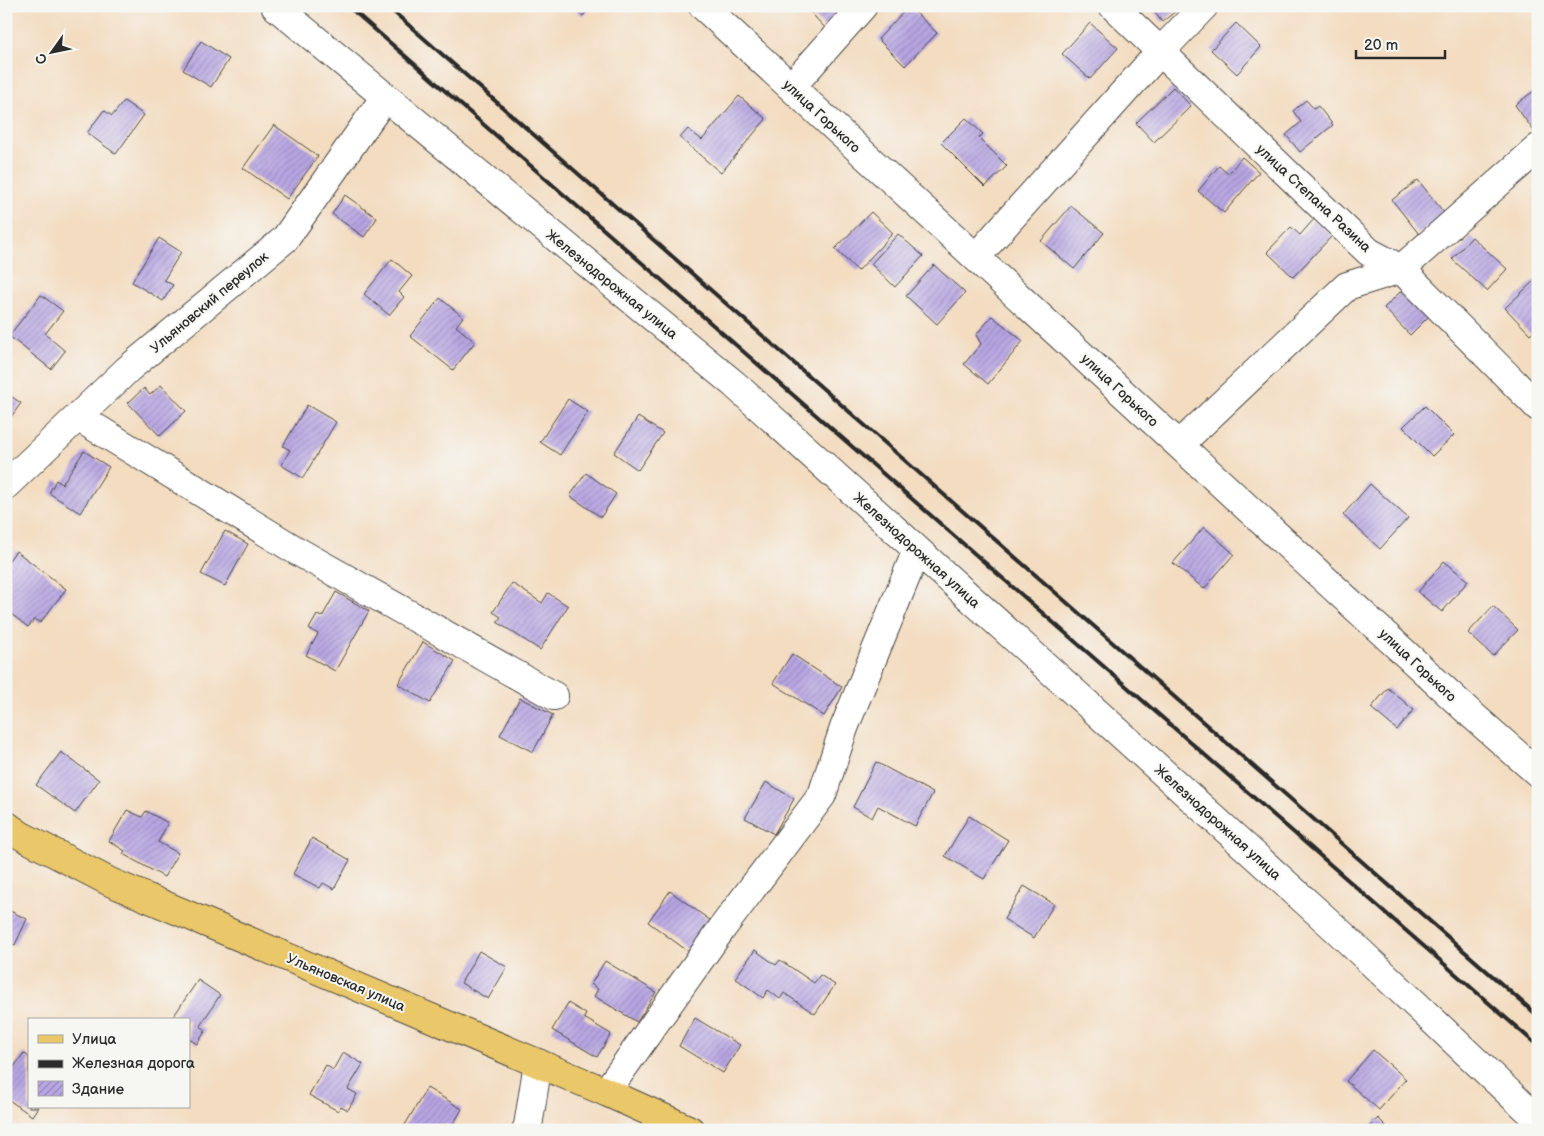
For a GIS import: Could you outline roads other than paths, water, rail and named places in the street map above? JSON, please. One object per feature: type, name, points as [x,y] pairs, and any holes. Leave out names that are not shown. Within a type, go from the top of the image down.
[{"type":"main road","name":"Ульяновская улица","points":[[6,825],[20,835],[110,882],[606,1092],[690,1130]]},
{"type":"street","name":"Железнодорожная улица","points":[[274,6],[734,384],[1336,929],[1532,1123]]},
{"type":"street","name":"улица Горького","points":[[703,6],[1471,714],[1538,772]]},
{"type":"street","points":[[791,87],[863,6]]},
{"type":"street","name":"улица Степана Разина","points":[[1113,6],[1370,252],[1401,269],[1538,407]]},
{"type":"street","points":[[976,257],[1160,52],[1204,6]]},
{"type":"street","name":"Ульяновский переулок","points":[[6,485],[128,369],[285,239],[385,97]]},
{"type":"street","points":[[1179,445],[1347,286],[1401,269],[1538,148]]},
{"type":"street","points":[[78,417],[297,551],[554,696]]},
{"type":"street","points":[[606,1092],[723,927],[822,795],[844,728],[917,550]]},
{"type":"street","points":[[526,1130],[538,1063]]},
{"type":"railway","points":[[348,6],[1538,1046]]},
{"type":"railway","points":[[387,6],[1538,1016]]}]
